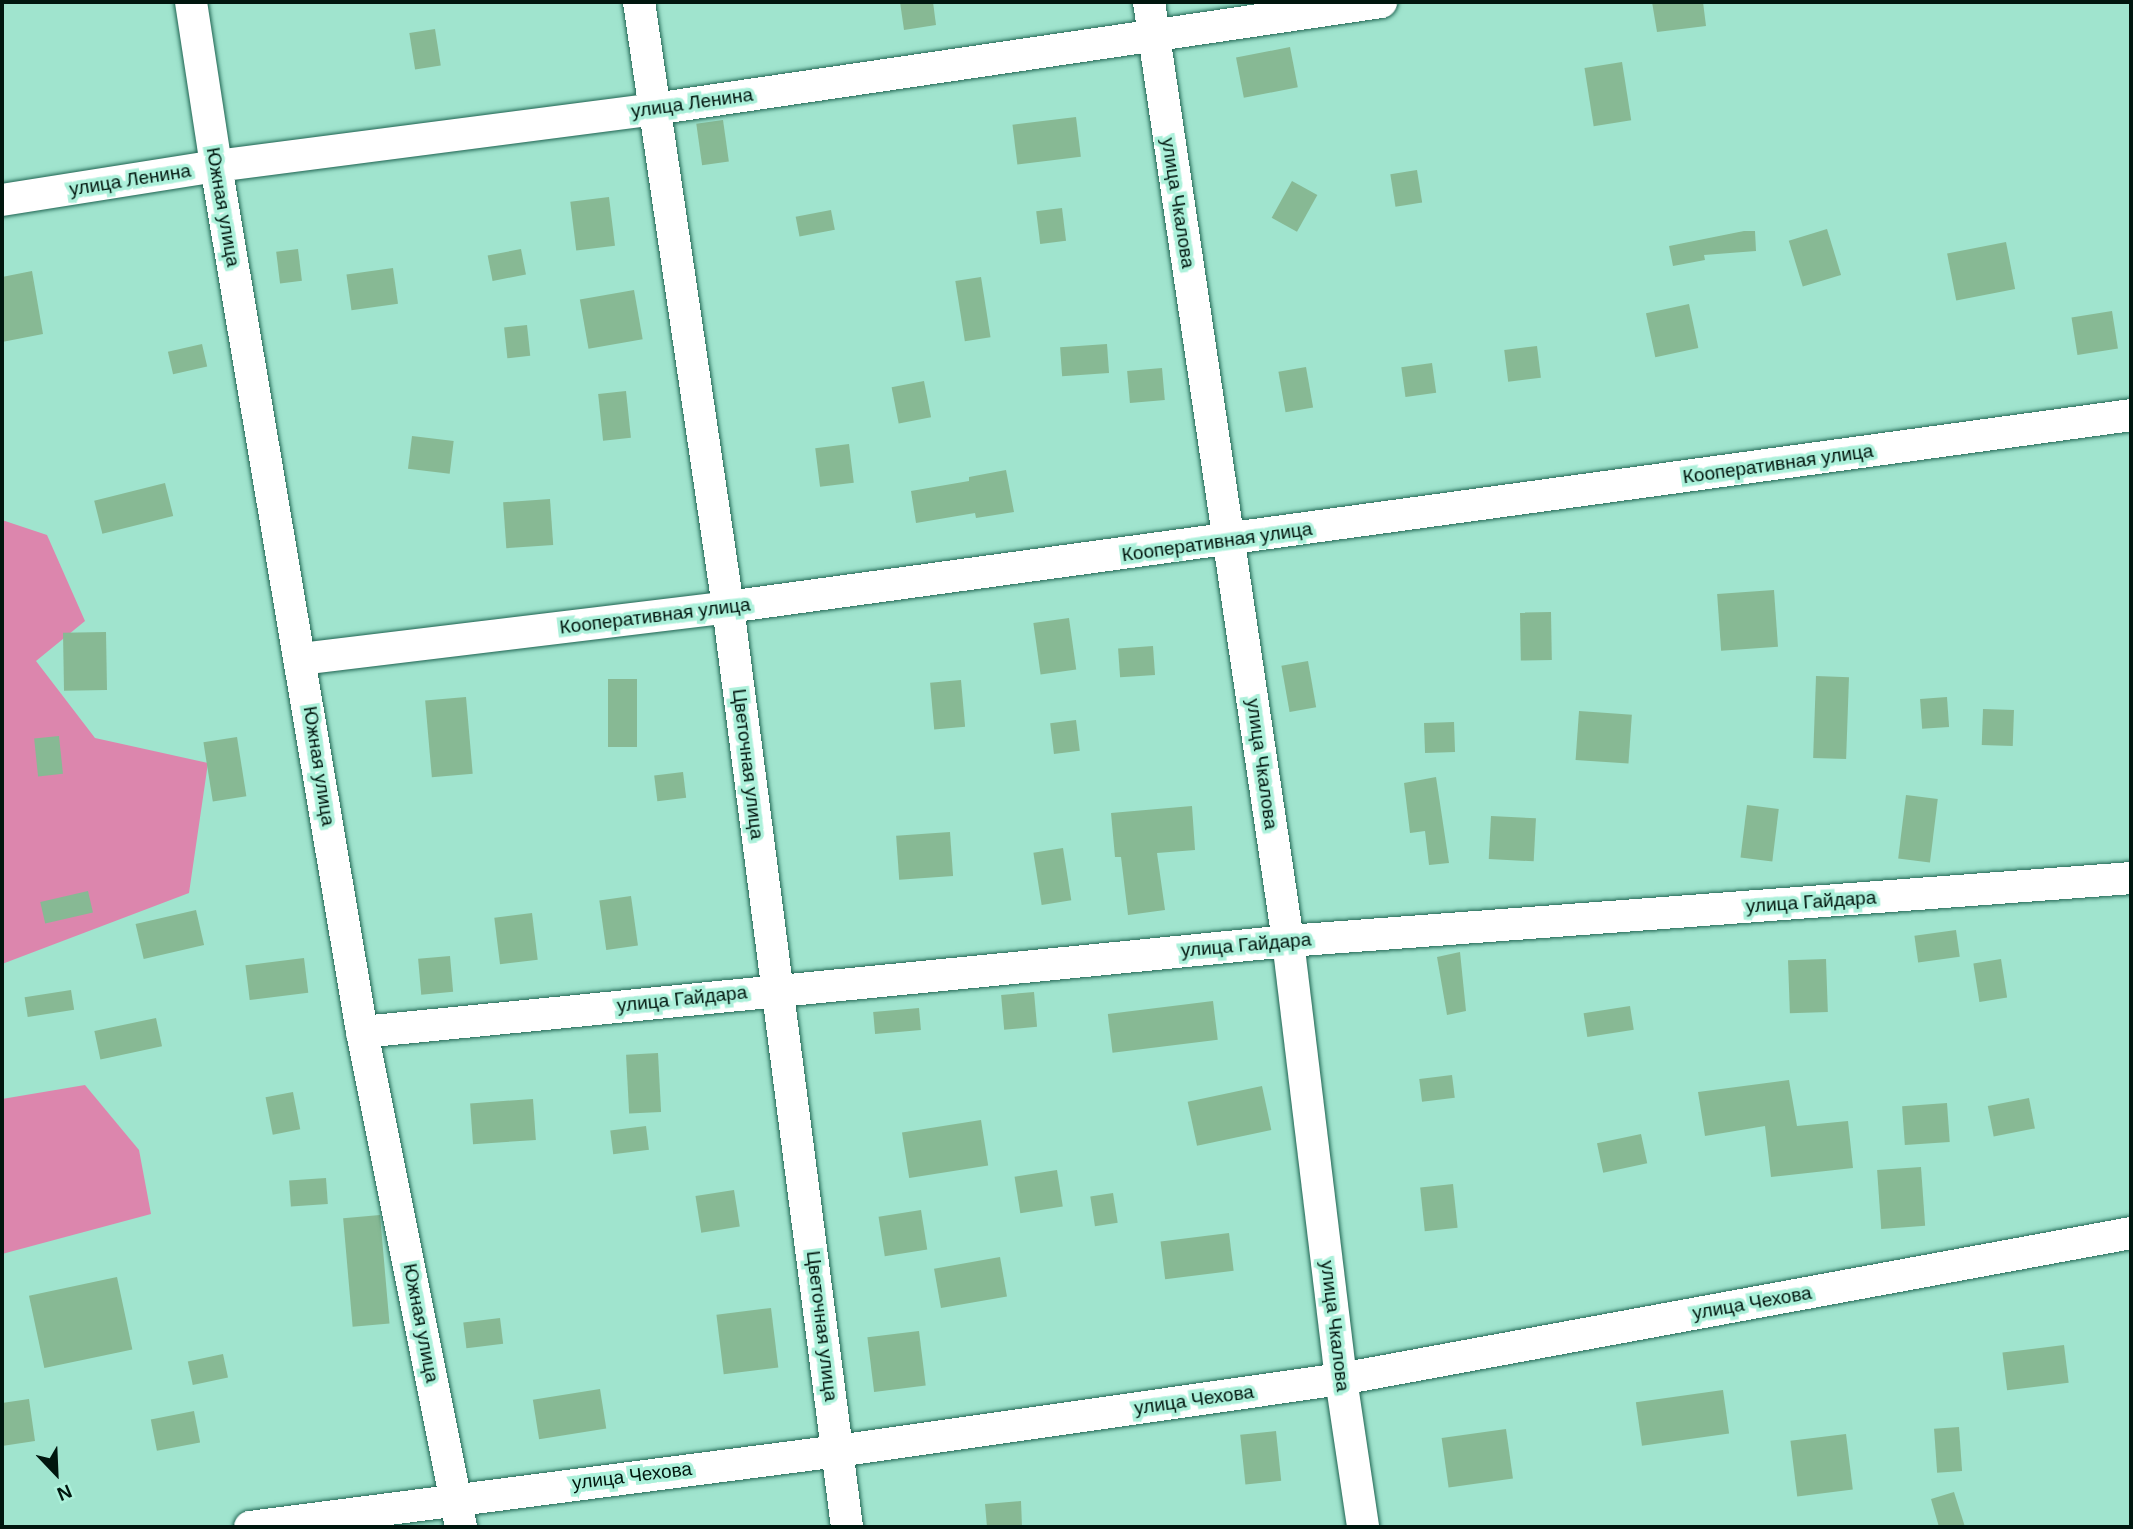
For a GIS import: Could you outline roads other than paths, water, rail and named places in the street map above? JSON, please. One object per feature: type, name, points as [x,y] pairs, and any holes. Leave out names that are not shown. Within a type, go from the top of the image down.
[{"type":"street","name":"Южная улица","points":[[191,2],[216,166],[362,1032],[458,1513]]},
{"type":"street","name":"Цветочная улица","points":[[639,2],[728,607],[847,1527]]},
{"type":"street","name":"улица Чкалова","points":[[1149,2],[1287,941],[1341,1380],[1363,1527]]},
{"type":"street","name":"улица Ленина","points":[[2,200],[216,166],[653,109],[1381,2]]},
{"type":"street","name":"Кооперативная улица","points":[[301,659],[728,607],[2131,415]]},
{"type":"street","name":"улица Гайдара","points":[[362,1032],[1287,941],[2131,878]]},
{"type":"street","name":"улица Чехова","points":[[250,1527],[458,1513],[838,1451],[1341,1380],[2131,1233]]}]
